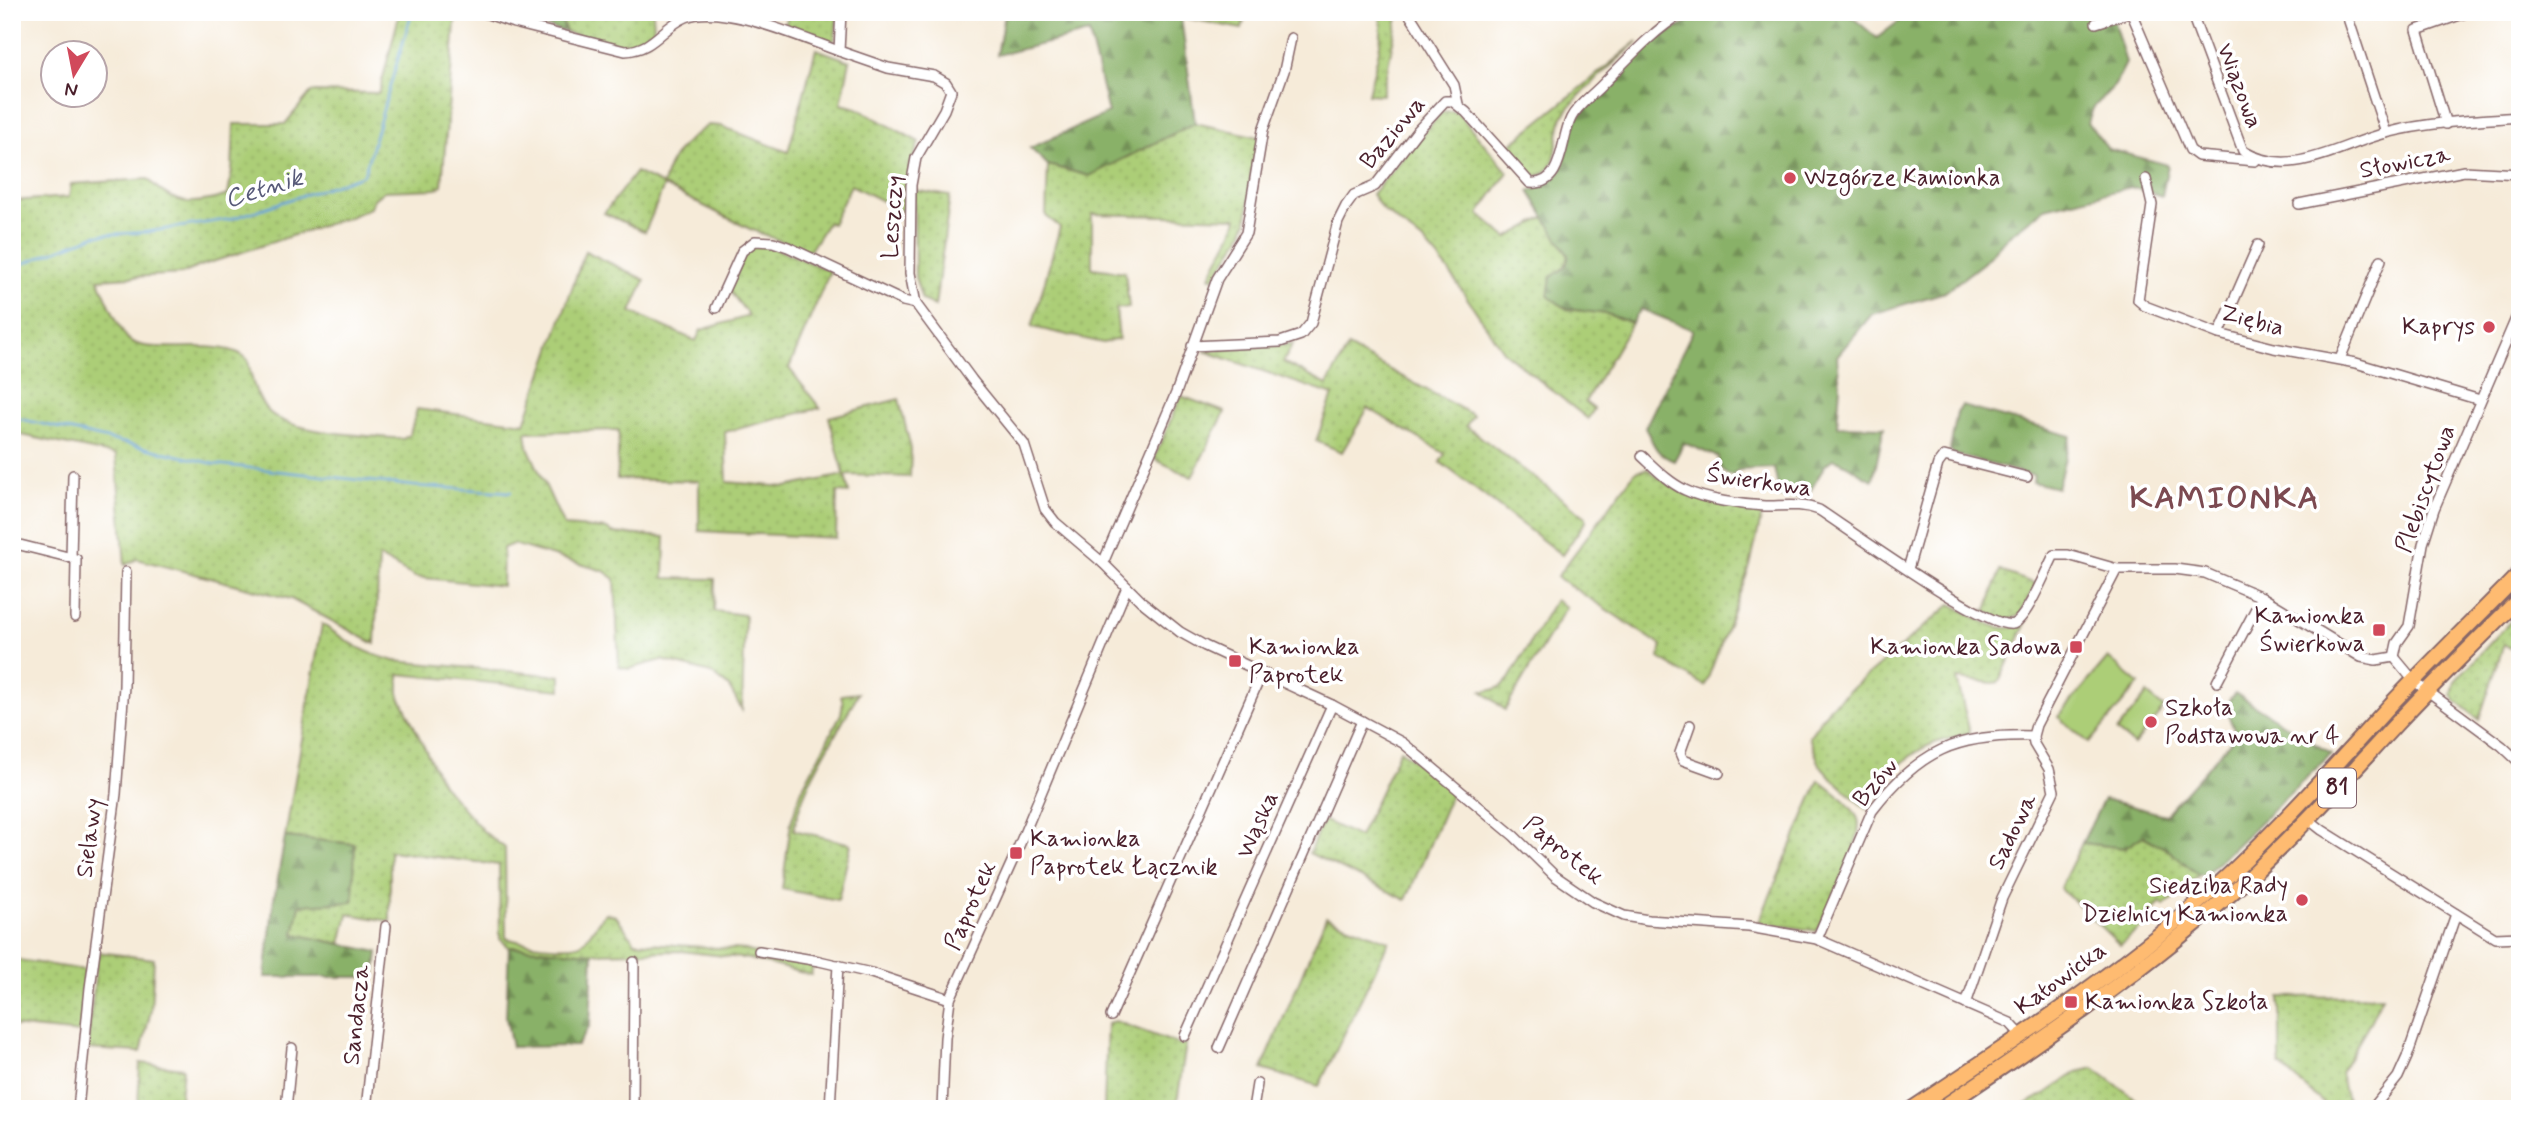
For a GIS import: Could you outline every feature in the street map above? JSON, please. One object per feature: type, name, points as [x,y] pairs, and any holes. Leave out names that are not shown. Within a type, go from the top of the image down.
[{"type":"main road","name":"Katowicka","points":[[1912,1109],[2022,1036],[2156,937],[2229,875],[2283,822],[2414,681],[2520,573]]},
{"type":"main road","name":"Katowicka","points":[[1940,1109],[2050,1035],[2147,963],[2250,876],[2520,598]]},
{"type":"street","points":[[482,12],[514,23],[625,51],[647,46],[687,17],[708,12],[735,16],[839,51],[841,12]]},
{"type":"street","points":[[1408,12],[1454,85],[1458,104]]},
{"type":"street","name":"Baziowa","points":[[1192,346],[1280,342],[1301,335],[1311,323],[1338,222],[1346,206],[1354,195],[1375,186],[1418,130],[1445,101],[1458,104],[1530,183],[1544,181],[1556,170],[1572,115],[1645,40],[1684,12]]},
{"type":"street","points":[[2096,23],[2132,12],[2190,150],[2198,156],[2260,161]]},
{"type":"street","name":"Wiązowa","points":[[2191,12],[2243,151],[2260,161],[2308,161],[2386,133],[2520,117]]},
{"type":"street","points":[[2346,12],[2386,133]]},
{"type":"street","points":[[2446,124],[2417,30],[2468,12]]},
{"type":"street","points":[[2489,12],[2520,16]]},
{"type":"street","points":[[1103,563],[1176,393],[1217,279],[1248,226],[1255,166],[1263,130],[1284,71],[1291,38]]},
{"type":"street","name":"Leszczy","points":[[839,51],[888,68],[934,76],[946,83],[950,91],[944,110],[916,158],[911,185],[910,273],[916,304],[950,352],[1024,444],[1045,509],[1055,522]]},
{"type":"street","name":"Słowicza","points":[[2299,204],[2464,171],[2520,174]]},
{"type":"street","name":"Ziębia","points":[[2146,179],[2152,205],[2138,300],[2144,306],[2218,334],[2274,348],[2340,359],[2480,400]]},
{"type":"street","name":"Leszczy","points":[[716,308],[742,251],[747,245],[761,240],[788,247],[903,301],[916,304]]},
{"type":"street","points":[[2218,334],[2258,245]]},
{"type":"street","points":[[2340,359],[2381,260]]},
{"type":"street","name":"Plebiscytowa","points":[[2394,657],[2397,643],[2409,626],[2419,564],[2434,509],[2520,309]]},
{"type":"street","name":"Świerkowa","points":[[1642,456],[1668,480],[1700,495],[1762,506],[1802,505],[1819,510],[1951,598],[2000,624],[2010,625],[2022,617],[2054,555],[2068,555],[2117,569],[2175,569],[2205,573],[2262,597],[2361,657],[2376,660],[2394,657]]},
{"type":"street","points":[[1908,569],[1938,464],[1944,456],[2026,477]]},
{"type":"street","points":[[71,558],[73,475]]},
{"type":"street","name":"Paprotek","points":[[1055,522],[1180,632],[1332,705],[1403,743],[1514,836],[1555,876],[1593,902],[1623,916],[1749,927],[1817,939],[2010,1023],[2022,1036]]},
{"type":"street","points":[[12,543],[76,559],[75,617]]},
{"type":"street","points":[[2033,736],[2036,725],[2117,569]]},
{"type":"street","name":"Sielawy","points":[[78,1109],[90,988],[117,781],[124,686],[126,572]]},
{"type":"street","name":"Paprotek","points":[[942,1109],[945,1038],[950,999],[1016,853],[1127,587]]},
{"type":"street","points":[[2217,682],[2262,597]]},
{"type":"street","points":[[2394,657],[2414,681],[2502,746],[2520,763]]},
{"type":"street","points":[[1111,1016],[1262,673]]},
{"type":"street","name":"Wąska","points":[[1185,1036],[1332,705]]},
{"type":"street","points":[[1219,1048],[1362,721]]},
{"type":"street","points":[[1690,724],[1680,753],[1683,760],[1719,773]]},
{"type":"street","name":"Bzów","points":[[1817,939],[1872,811],[1909,770],[1940,749],[1957,743],[1995,736],[2033,736]]},
{"type":"street","name":"Sadowa","points":[[1966,1003],[2002,898],[2054,791],[2049,769],[2034,744],[2033,736]]},
{"type":"street","points":[[2308,819],[2495,938],[2520,937]]},
{"type":"street","points":[[2372,1109],[2398,1077],[2407,1057],[2456,914]]},
{"type":"street","name":"Sandacza","points":[[366,1109],[386,926]]},
{"type":"street","points":[[759,951],[871,973],[950,999]]},
{"type":"street","points":[[634,962],[634,1109]]},
{"type":"street","points":[[830,1109],[838,965]]},
{"type":"street","points":[[286,1109],[292,1048]]},
{"type":"street","points":[[1253,1109],[1256,1084]]},
{"type":"green space","points":[[400,12],[456,12],[442,185],[437,189],[384,191],[374,199],[370,208],[352,216],[182,274],[98,279],[116,318],[127,338],[136,344],[150,347],[205,347],[237,352],[248,360],[254,386],[263,405],[278,418],[293,425],[351,435],[403,439],[410,434],[417,409],[525,423],[585,251],[645,280],[631,312],[696,341],[701,330],[749,316],[729,290],[745,253],[751,246],[764,244],[830,271],[789,368],[820,408],[725,432],[727,482],[786,487],[844,475],[829,417],[899,399],[911,449],[910,477],[845,475],[849,493],[837,492],[836,538],[699,531],[699,481],[617,479],[619,430],[526,432],[528,447],[564,526],[665,537],[664,578],[715,579],[714,611],[745,615],[742,710],[729,687],[711,673],[662,660],[629,669],[619,667],[615,579],[604,571],[513,544],[503,548],[502,586],[415,577],[379,557],[375,644],[291,599],[137,559],[125,565],[116,455],[12,433],[12,201],[69,197],[71,184],[148,179],[167,195],[185,202],[205,201],[228,195],[234,124],[285,124],[311,92],[379,93]]},
{"type":"green space","points":[[493,12],[558,12],[566,32]]},
{"type":"green space","points":[[558,12],[653,12],[654,32],[647,41],[638,45],[613,44],[566,32]]},
{"type":"green space","points":[[789,12],[838,12],[835,38],[831,43],[784,29]]},
{"type":"green space","points":[[1007,12],[1176,12],[1181,17],[1195,123],[1089,176],[1048,165],[1030,148],[1108,113],[1089,33],[997,55]]},
{"type":"green space","points":[[1176,12],[1246,12],[1242,29],[1181,17]]},
{"type":"green space","points":[[1379,12],[1399,12],[1382,95],[1368,94],[1380,43]]},
{"type":"green space","points":[[1712,12],[1846,12],[1877,38],[1911,12],[2111,12],[2126,63],[2115,85],[2093,108],[2088,123],[2108,149],[2168,165],[2162,196],[2131,187],[2045,208],[2007,237],[1983,263],[1945,292],[1872,314],[1837,356],[1840,386],[1837,426],[1884,427],[1873,480],[1833,459],[1826,464],[1806,498],[1780,497],[1774,468],[1738,470],[1732,476],[1722,469],[1718,457],[1684,443],[1674,461],[1662,455],[1656,448],[1645,428],[1693,330],[1641,309],[1632,323],[1607,314],[1567,309],[1548,296],[1551,277],[1565,266],[1568,255],[1529,191],[1545,185],[1560,173],[1577,118],[1629,64],[1657,39]]},
{"type":"green space","points":[[1638,41],[1585,90],[1567,111],[1562,119],[1554,158],[1548,170],[1536,176],[1521,168],[1506,148]]},
{"type":"green space","points":[[816,49],[850,61],[841,104],[857,108],[919,142],[910,167],[904,212],[851,185],[832,224],[828,222],[809,252],[750,229],[664,186],[645,232],[604,213],[636,172],[663,185],[669,166],[679,150],[708,125],[721,126],[788,152]]},
{"type":"green space","points":[[1442,112],[1458,113],[1508,172],[1479,214],[1507,238],[1545,217],[1568,255],[1565,266],[1551,277],[1554,300],[1567,309],[1607,314],[1632,323],[1585,402],[1594,409],[1588,419],[1503,351],[1446,267],[1425,243],[1381,208],[1372,194]]},
{"type":"green space","points":[[1195,123],[1259,137],[1251,174],[1247,222],[1214,278],[1210,277],[1237,218],[1092,214],[1092,268],[1125,272],[1129,307],[1116,309],[1119,339],[1103,343],[1032,327],[1060,227],[1046,216],[1048,165],[1089,176]]},
{"type":"green space","points":[[914,190],[950,196],[935,306],[922,300],[915,277]]},
{"type":"green space","points":[[1293,344],[1283,362],[1327,385],[1348,347],[1473,415],[1466,426],[1586,517],[1586,521],[1562,555],[1440,462],[1445,454],[1368,408],[1342,452],[1316,441],[1333,395],[1204,351]]},
{"type":"green space","points":[[1181,396],[1225,412],[1192,477],[1154,459]]},
{"type":"green space","points":[[1962,406],[2071,436],[2057,488],[2033,482],[2034,476],[1954,454],[1950,450],[1957,413]]},
{"type":"green space","points":[[1648,469],[1674,488],[1702,500],[1763,510],[1750,566],[1705,686],[1659,658],[1662,646],[1557,577],[1636,471]]},
{"type":"green space","points":[[2000,571],[2036,584],[2020,615],[2006,621],[1982,610],[1987,610]]},
{"type":"green space","points":[[1555,600],[1566,607],[1505,710],[1482,691],[1497,688],[1509,679]]},
{"type":"green space","points":[[1951,604],[1997,627],[2016,627],[2026,623],[1999,682],[1957,679],[1970,733],[1937,742],[1911,755],[1886,780],[1866,809],[1820,765],[1809,737],[1830,707]]},
{"type":"green space","points":[[2520,611],[2520,655],[2504,644],[2479,719],[2452,695],[2455,681]]},
{"type":"green space","points":[[322,624],[357,647],[395,661],[561,676],[561,690],[399,674],[399,695],[442,784],[484,832],[505,848],[506,938],[545,945],[576,945],[585,940],[606,913],[616,916],[635,942],[746,950],[766,957],[813,965],[811,975],[749,959],[681,951],[593,953],[509,947],[500,939],[499,865],[390,851],[390,921],[348,914],[341,944],[294,934],[300,904],[355,844],[285,837]]},
{"type":"green space","points":[[2108,658],[2139,684],[2089,743],[2058,717]]},
{"type":"green space","points":[[858,693],[812,776],[798,811],[794,830],[851,844],[838,900],[782,889],[791,822],[802,789],[841,714],[841,695]]},
{"type":"green space","points":[[2235,693],[2331,754],[2206,874],[2199,875],[2167,849],[2143,836],[2125,848],[2082,843],[2104,799],[2165,815],[2236,735],[2227,713],[2227,704]]},
{"type":"green space","points":[[2147,694],[2164,708],[2134,745],[2117,731]]},
{"type":"green space","points":[[1400,750],[1453,790],[1406,900],[1309,853],[1323,820],[1359,837]]},
{"type":"green space","points":[[1819,780],[1846,803],[1858,819],[1856,842],[1843,874],[1817,931],[1759,922]]},
{"type":"green space","points":[[2143,836],[2167,849],[2199,875],[2164,906],[2161,903],[2148,915],[2147,923],[2120,945],[2060,888],[2082,843],[2125,848]]},
{"type":"green space","points":[[285,837],[355,844],[353,902],[300,905],[294,934],[378,952],[375,977],[265,977],[274,899]]},
{"type":"green space","points":[[1326,917],[1389,941],[1319,1086],[1262,1069]]},
{"type":"green space","points":[[509,947],[593,953],[590,1025],[577,1046],[512,1047],[506,1018]]},
{"type":"green space","points":[[98,952],[154,959],[151,1010],[141,1052],[87,1049]]},
{"type":"green space","points":[[12,959],[85,970],[80,1033],[12,1026]]},
{"type":"green space","points":[[2382,996],[2340,1073],[2347,1100],[2354,1109],[2325,1109],[2323,1103],[2280,1065],[2280,997]]},
{"type":"green space","points":[[1115,1021],[1178,1044],[1186,1044],[1176,1109],[1104,1109],[1107,1023]]},
{"type":"green space","points":[[140,1063],[183,1068],[179,1109],[138,1109]]},
{"type":"green space","points":[[2094,1068],[2149,1109],[2017,1109],[2077,1072]]},
{"type":"waterway","name":"Cetnik","points":[[12,271],[25,263],[96,235],[147,232],[231,219],[361,176],[364,174],[412,12]]},
{"type":"waterway","name":"Cetnik","points":[[514,12],[531,18],[540,12]]},
{"type":"waterway","points":[[12,417],[215,464],[414,486],[511,492]]},
{"type":"place","name":"Wzgórze Kamionka","points":[[1790,178]]},
{"type":"place","name":"Kaprys","points":[[2489,327]]},
{"type":"place","name":"Kamionka Świerkowa","points":[[2379,630]]},
{"type":"place","name":"Kamionka Sadowa","points":[[2076,647]]},
{"type":"place","name":"Kamionka Paprotek","points":[[1235,661]]},
{"type":"place","name":"Szkoła Podstawowa nr 4","points":[[2151,722]]},
{"type":"place","name":"Kamionka Paprotek Łącznik","points":[[1016,853]]},
{"type":"place","name":"Siedziba Rady Dzielnicy Kamionka","points":[[2302,900]]},
{"type":"place","name":"Kamionka Szkoła","points":[[2071,1002]]},
{"type":"district","name":"KAMIONKA","points":[[2225,499]]}]
